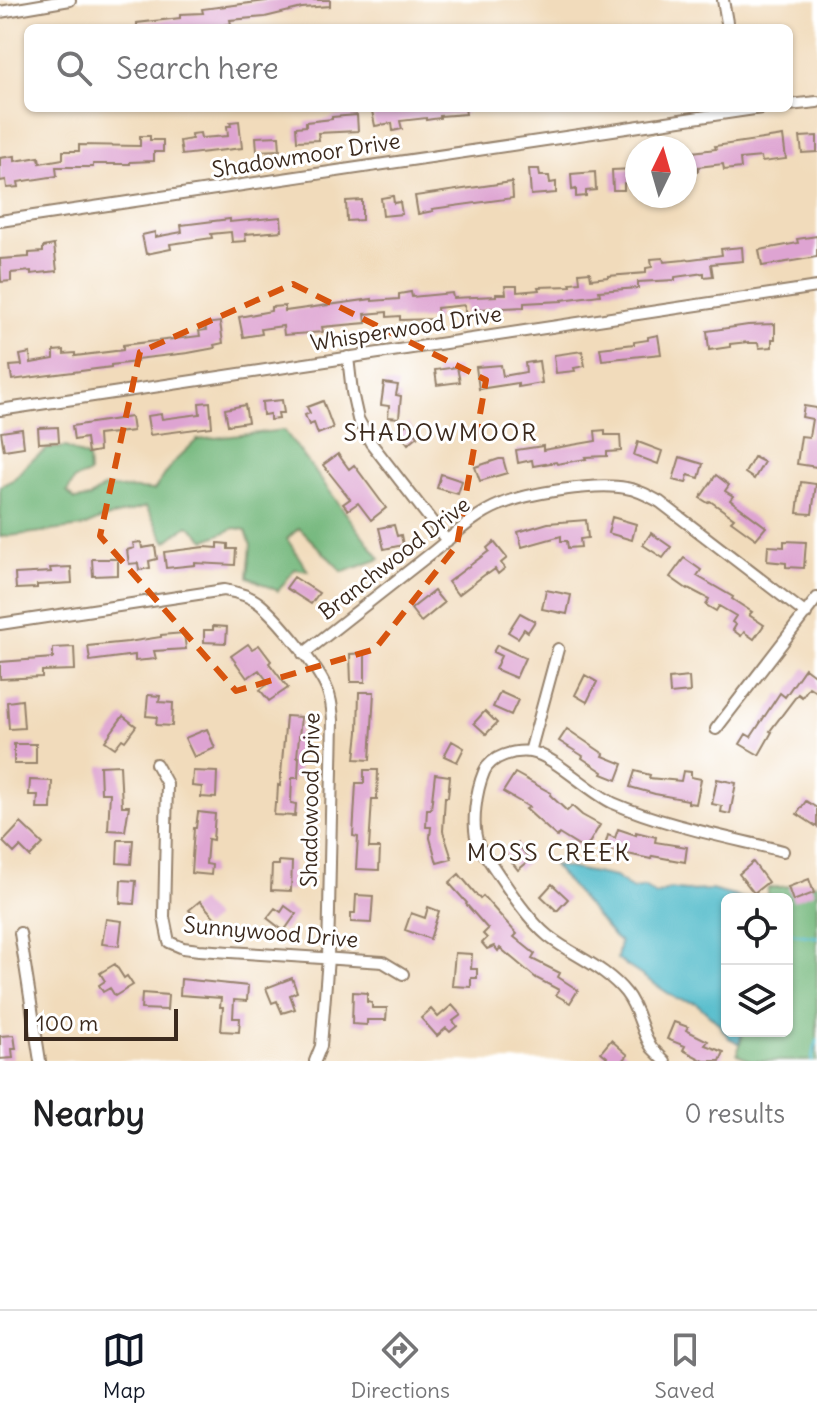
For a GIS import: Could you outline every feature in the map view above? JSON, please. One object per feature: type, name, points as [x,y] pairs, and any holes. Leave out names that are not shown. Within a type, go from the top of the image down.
[{"type":"street","points":[[0,12],[70,0]]},
{"type":"street","points":[[723,0],[727,24]]},
{"type":"street","points":[[793,105],[817,102]]},
{"type":"street","name":"Shadowmoor Drive","points":[[0,221],[720,112]]},
{"type":"street","name":"Whisperwood Drive","points":[[0,410],[817,287]]},
{"type":"street","points":[[348,357],[358,419],[371,443],[447,541]]},
{"type":"street","name":"Branchwood Drive","points":[[303,654],[497,505],[601,485],[624,487],[660,502],[806,614]]},
{"type":"street","name":"Shadowood Drive","points":[[0,624],[224,590],[242,593],[258,602],[325,684],[333,720],[328,958],[321,1046],[315,1061]]},
{"type":"street","points":[[716,729],[817,598]]},
{"type":"street","points":[[530,752],[558,649]]},
{"type":"street","points":[[665,1061],[651,1046],[627,994],[609,975],[545,935],[478,844],[474,813],[479,782],[487,764],[503,756],[530,752],[541,755],[612,802],[681,826],[783,851]]},
{"type":"street","name":"Sunnywood Drive","points":[[156,764],[167,784],[164,917],[169,942],[199,950],[383,962],[403,974]]},
{"type":"street","points":[[20,933],[40,1061]]},
{"type":"street","name":"Shadowood Drive","points":[[321,1046],[326,1061]]},
{"type":"highlighted area","points":[[293,284],[486,380],[457,545],[375,649],[236,691],[100,536],[140,352]]},
{"type":"green space","points":[[284,430],[380,559],[343,572],[299,528],[287,539],[308,571],[295,569],[278,591],[248,577],[251,545],[246,530],[235,528],[206,540],[188,525],[166,542],[146,507],[83,527],[0,537],[0,486],[13,480],[29,462],[48,449],[66,447],[88,458],[89,474],[75,479],[67,492],[75,500],[89,498],[104,487],[154,490],[174,462],[197,440]]},
{"type":"green space","points":[[817,884],[817,1061],[750,1061],[737,1054],[742,1037],[793,1037],[793,893],[767,893],[768,888]]},
{"type":"water","points":[[553,865],[615,877],[633,890],[644,887],[656,895],[670,889],[723,893],[721,1027],[696,1003],[677,999],[617,959],[620,942]]},
{"type":"building","points":[[274,0],[330,0],[330,6],[230,20],[231,24],[137,24],[180,18],[180,14],[203,13],[202,9]]},
{"type":"building","points":[[372,112],[466,114],[400,121],[402,129],[393,131],[392,123],[375,126]]},
{"type":"building","points":[[357,115],[358,131],[318,133],[319,140],[297,141],[296,127],[306,126],[306,122]]},
{"type":"building","points":[[239,121],[242,148],[182,155],[180,141],[192,139],[191,134],[200,133],[201,138],[228,136],[227,126],[231,126],[230,122]]},
{"type":"building","points":[[140,136],[163,140],[163,152],[154,152],[154,161],[56,167],[57,176],[18,182],[19,187],[7,188],[6,180],[0,181],[0,158],[15,156],[15,161],[39,157],[40,163],[63,159],[63,151],[79,151],[79,145],[140,146]]},
{"type":"building","points":[[279,136],[280,150],[257,151],[256,137]]},
{"type":"building","points":[[783,136],[786,159],[762,162],[761,157],[740,159],[741,168],[724,170],[723,164],[698,167],[697,171],[697,151],[716,149],[715,146]]},
{"type":"building","points":[[817,136],[817,152],[802,153],[800,137]]},
{"type":"building","points":[[529,169],[539,169],[540,176],[549,176],[550,183],[556,182],[556,193],[531,195]]},
{"type":"building","points":[[625,169],[624,190],[613,190],[612,170]]},
{"type":"building","points":[[595,172],[596,190],[576,197],[576,189],[572,190],[571,174]]},
{"type":"building","points":[[512,182],[513,198],[432,209],[418,214],[415,196]]},
{"type":"building","points":[[393,196],[394,203],[400,202],[402,214],[383,216],[381,198]]},
{"type":"building","points":[[362,200],[362,220],[347,221],[346,201]]},
{"type":"building","points":[[281,217],[282,231],[245,234],[246,241],[232,242],[231,232],[211,234],[212,238],[170,244],[171,249],[146,254],[142,235],[155,232],[155,237],[182,232],[181,225]]},
{"type":"building","points":[[817,236],[817,257],[762,266],[759,250]]},
{"type":"building","points":[[54,245],[57,271],[11,273],[11,281],[1,282],[0,259],[29,257],[29,253],[43,252],[43,247]]},
{"type":"building","points":[[742,247],[743,261],[711,264],[713,276],[704,277],[704,273],[675,277],[675,280],[638,282],[638,288],[599,291],[600,295],[562,301],[524,303],[524,307],[481,309],[482,313],[465,314],[465,305],[437,308],[438,319],[400,320],[400,316],[387,317],[387,312],[365,314],[366,323],[322,327],[323,332],[284,335],[283,326],[261,329],[262,334],[243,337],[239,317],[271,311],[271,307],[285,306],[285,311],[372,299],[399,299],[399,294],[411,292],[412,297],[452,293],[453,298],[506,294],[505,286],[517,286],[517,292],[539,290],[538,287],[571,286],[570,283],[580,282],[579,273],[590,272],[591,279],[646,273],[646,268],[652,267],[651,259],[663,258],[664,262],[722,255],[721,249]]},
{"type":"building","points":[[220,322],[223,343],[214,345],[215,348],[136,359],[137,362],[111,367],[12,380],[10,366],[22,365],[20,355],[30,353],[31,363],[54,359],[54,351],[64,350],[64,354],[75,353],[75,356],[123,350],[123,345],[200,336],[199,331],[206,330],[205,324]]},
{"type":"building","points":[[775,324],[772,347],[759,348],[758,343],[748,342],[709,350],[707,331]]},
{"type":"building","points":[[658,335],[661,354],[602,360],[600,348],[634,344]]},
{"type":"building","points":[[582,351],[585,366],[574,368],[575,371],[556,373],[554,355]]},
{"type":"building","points":[[539,361],[542,383],[479,389],[476,367],[501,365],[503,376],[526,372],[525,363]]},
{"type":"building","points":[[457,367],[460,382],[437,385],[435,370]]},
{"type":"building","points":[[384,383],[398,385],[396,395],[401,396],[399,418],[388,417],[389,406],[381,405]]},
{"type":"building","points":[[282,400],[284,413],[278,413],[279,419],[270,420],[270,414],[263,415],[262,402]]},
{"type":"building","points":[[323,401],[333,428],[318,434],[314,423],[309,425],[305,415],[310,413],[307,407]]},
{"type":"building","points":[[210,402],[212,427],[150,435],[147,416],[161,414],[162,419],[200,414],[199,403]]},
{"type":"building","points":[[245,405],[248,422],[228,425],[225,409]]},
{"type":"building","points":[[804,406],[817,408],[817,467],[797,464],[801,436],[809,437],[812,419],[802,417]]},
{"type":"building","points":[[131,417],[133,431],[98,435],[99,451],[88,453],[86,438],[74,440],[72,426]]},
{"type":"building","points":[[408,423],[418,436],[408,444],[398,431]]},
{"type":"building","points":[[58,427],[59,442],[39,443],[38,428]]},
{"type":"building","points":[[22,429],[24,447],[4,450],[1,432]]},
{"type":"building","points":[[605,430],[605,435],[620,435],[621,451],[557,464],[533,466],[532,460],[518,463],[516,450],[543,446],[543,450],[596,441],[595,431]]},
{"type":"building","points":[[638,442],[662,451],[658,464],[634,455]]},
{"type":"building","points":[[338,454],[349,469],[354,465],[386,508],[371,520],[358,503],[348,510],[343,504],[350,499],[323,465]]},
{"type":"building","points":[[680,457],[703,464],[699,478],[688,475],[686,483],[673,480]]},
{"type":"building","points":[[754,457],[764,462],[754,479],[745,473]]},
{"type":"building","points":[[503,459],[507,473],[480,481],[475,467]]},
{"type":"building","points":[[441,474],[462,481],[458,494],[437,488]]},
{"type":"building","points":[[716,475],[729,485],[725,491],[733,496],[730,500],[766,527],[756,539],[731,521],[734,518],[710,501],[708,503],[700,498]]},
{"type":"building","points":[[801,482],[816,484],[812,514],[797,513]]},
{"type":"building","points":[[612,517],[636,524],[632,540],[608,533]]},
{"type":"building","points":[[586,520],[588,538],[580,539],[581,547],[568,548],[567,541],[561,541],[561,536],[522,547],[518,532],[548,523]]},
{"type":"building","points":[[394,525],[403,545],[384,549],[379,528]]},
{"type":"building","points":[[651,533],[671,547],[663,558],[643,545]]},
{"type":"building","points":[[784,541],[806,542],[804,568],[767,561],[768,546],[784,547]]},
{"type":"building","points":[[141,542],[142,548],[155,546],[157,559],[149,561],[150,568],[139,570],[138,563],[129,564],[127,550],[134,548],[133,543]]},
{"type":"building","points":[[494,542],[507,558],[501,563],[505,568],[498,574],[495,569],[487,573],[458,595],[448,582],[489,551],[487,548]]},
{"type":"building","points":[[218,543],[228,544],[228,549],[236,549],[235,565],[195,563],[166,568],[164,552],[218,548]]},
{"type":"building","points":[[684,558],[701,570],[697,576],[733,597],[752,612],[749,615],[764,625],[754,639],[744,632],[741,636],[733,630],[736,625],[732,622],[736,616],[719,606],[716,611],[706,605],[709,599],[670,577]]},
{"type":"building","points":[[92,559],[118,559],[118,575],[93,576]]},
{"type":"building","points":[[71,567],[72,583],[16,589],[15,574],[51,572],[50,568]]},
{"type":"building","points":[[294,577],[319,593],[311,604],[286,588]]},
{"type":"building","points":[[546,590],[571,595],[567,614],[542,609]]},
{"type":"building","points":[[434,591],[444,603],[421,622],[411,609]]},
{"type":"building","points":[[520,613],[535,621],[528,632],[524,629],[518,638],[508,632]]},
{"type":"building","points":[[213,626],[227,627],[226,643],[204,642],[204,630],[213,630]]},
{"type":"building","points":[[184,633],[186,649],[154,651],[156,659],[135,661],[135,655],[90,661],[88,646]]},
{"type":"building","points":[[248,644],[252,649],[259,645],[288,688],[269,701],[260,690],[269,683],[259,670],[247,678],[231,656]]},
{"type":"building","points":[[497,645],[525,658],[516,678],[495,669],[501,656],[493,652]]},
{"type":"building","points":[[74,647],[75,670],[42,671],[42,677],[0,679],[0,662],[53,658],[53,648]]},
{"type":"building","points":[[365,653],[365,682],[351,682],[350,654]]},
{"type":"building","points":[[805,668],[817,677],[817,692],[809,687],[802,697],[798,694],[770,731],[759,755],[740,744],[746,734],[751,737],[780,693],[785,697]]},
{"type":"building","points":[[585,675],[597,682],[587,702],[575,695]]},
{"type":"building","points":[[689,677],[690,692],[670,694],[669,679]]},
{"type":"building","points":[[359,692],[374,692],[370,760],[355,759]]},
{"type":"building","points":[[500,692],[518,700],[511,715],[493,707]]},
{"type":"building","points":[[148,695],[160,696],[159,702],[173,703],[172,726],[156,725],[157,717],[146,716]]},
{"type":"building","points":[[22,700],[24,728],[9,729],[7,702]]},
{"type":"building","points":[[485,711],[497,723],[486,734],[474,723]]},
{"type":"building","points":[[123,716],[136,726],[125,741],[122,739],[115,748],[105,741]]},
{"type":"building","points":[[286,716],[301,717],[298,778],[292,778],[291,803],[296,804],[295,816],[274,815],[280,786]]},
{"type":"building","points":[[207,729],[215,748],[194,757],[185,738]]},
{"type":"building","points":[[567,729],[603,756],[623,764],[617,780],[602,774],[583,756],[559,741]]},
{"type":"building","points":[[452,741],[464,748],[457,762],[444,756]]},
{"type":"building","points":[[14,744],[36,744],[36,764],[14,764]]},
{"type":"building","points":[[120,765],[122,806],[129,806],[125,831],[108,830],[110,793],[101,793],[100,766]]},
{"type":"building","points":[[364,770],[378,770],[377,799],[372,799],[369,848],[380,848],[379,870],[356,869],[358,837],[353,836],[356,783],[364,783]]},
{"type":"building","points":[[193,771],[217,772],[216,798],[201,797],[202,787],[192,786]]},
{"type":"building","points":[[635,771],[650,775],[649,778],[681,781],[683,771],[691,772],[691,777],[701,779],[696,804],[630,787]]},
{"type":"building","points":[[515,773],[551,793],[567,811],[572,806],[600,825],[585,850],[559,834],[557,837],[526,809],[529,807],[503,792]]},
{"type":"building","points":[[435,774],[450,776],[443,831],[452,859],[437,863],[430,838],[431,827],[426,827]]},
{"type":"building","points":[[717,779],[736,783],[730,814],[721,812],[722,806],[712,804]]},
{"type":"building","points":[[30,780],[52,781],[51,809],[37,809],[38,795],[29,795]]},
{"type":"building","points":[[806,801],[817,808],[817,827],[797,814]]},
{"type":"building","points":[[198,812],[215,814],[213,840],[208,839],[206,864],[212,865],[211,875],[191,873]]},
{"type":"building","points":[[21,823],[43,844],[30,857],[20,847],[14,853],[3,842]]},
{"type":"building","points":[[618,829],[656,837],[655,842],[687,847],[685,862],[652,856],[651,859],[604,849],[608,835],[615,838]]},
{"type":"building","points":[[118,840],[133,840],[131,864],[117,863]]},
{"type":"building","points":[[517,843],[530,860],[518,870],[504,852]]},
{"type":"building","points":[[279,861],[292,862],[291,891],[271,890],[272,865],[279,865]]},
{"type":"building","points":[[753,862],[768,882],[754,893],[739,874]]},
{"type":"building","points":[[459,874],[517,934],[514,937],[535,954],[532,959],[560,973],[558,977],[578,990],[570,1003],[556,995],[559,990],[536,978],[500,948],[498,951],[494,946],[487,949],[482,943],[487,938],[483,934],[488,929],[449,883]]},
{"type":"building","points":[[809,879],[814,893],[793,901],[793,893],[788,887]]},
{"type":"building","points":[[121,880],[136,881],[134,904],[120,903]]},
{"type":"building","points":[[552,884],[568,899],[557,911],[541,896]]},
{"type":"building","points":[[356,895],[373,896],[371,923],[351,922]]},
{"type":"building","points":[[200,901],[215,918],[204,927],[189,910]]},
{"type":"building","points":[[285,906],[296,914],[284,931],[267,918],[275,908],[281,912]]},
{"type":"building","points":[[428,907],[439,911],[430,939],[405,930],[411,913],[425,918]]},
{"type":"building","points":[[106,919],[122,921],[119,946],[102,944]]},
{"type":"building","points":[[455,953],[472,954],[471,969],[477,969],[477,978],[471,978],[471,987],[452,986]]},
{"type":"building","points":[[115,964],[133,985],[115,996],[110,988],[103,992],[99,985],[105,981],[100,973]]},
{"type":"building","points":[[292,978],[297,992],[290,995],[295,1009],[282,1013],[277,1001],[272,1003],[266,988]]},
{"type":"building","points":[[181,979],[248,986],[247,1001],[234,1000],[233,1018],[240,1018],[239,1032],[221,1031],[221,998],[180,995]]},
{"type":"building","points":[[353,992],[367,993],[367,1002],[372,1003],[372,1008],[387,1008],[386,1020],[367,1020],[367,1025],[352,1024]]},
{"type":"building","points":[[142,993],[168,995],[167,1010],[141,1009]]},
{"type":"building","points":[[452,1005],[461,1015],[453,1021],[457,1026],[450,1032],[446,1028],[437,1036],[421,1018],[431,1009],[438,1017]]},
{"type":"building","points":[[674,1022],[688,1027],[686,1030],[708,1041],[705,1045],[724,1052],[720,1061],[704,1061],[683,1050],[685,1046],[667,1039]]},
{"type":"building","points":[[14,1035],[16,1049],[12,1049],[13,1058],[0,1059],[0,1036]]},
{"type":"building","points":[[611,1040],[628,1055],[623,1061],[604,1061],[607,1057],[601,1052]]},
{"type":"waterway","points":[[793,934],[817,937]]},
{"type":"waterway","points":[[812,1061],[817,1041]]},
{"type":"district","name":"SHADOWMOOR","points":[[441,433]]},
{"type":"district","name":"MOSS CREEK","points":[[549,853]]}]
